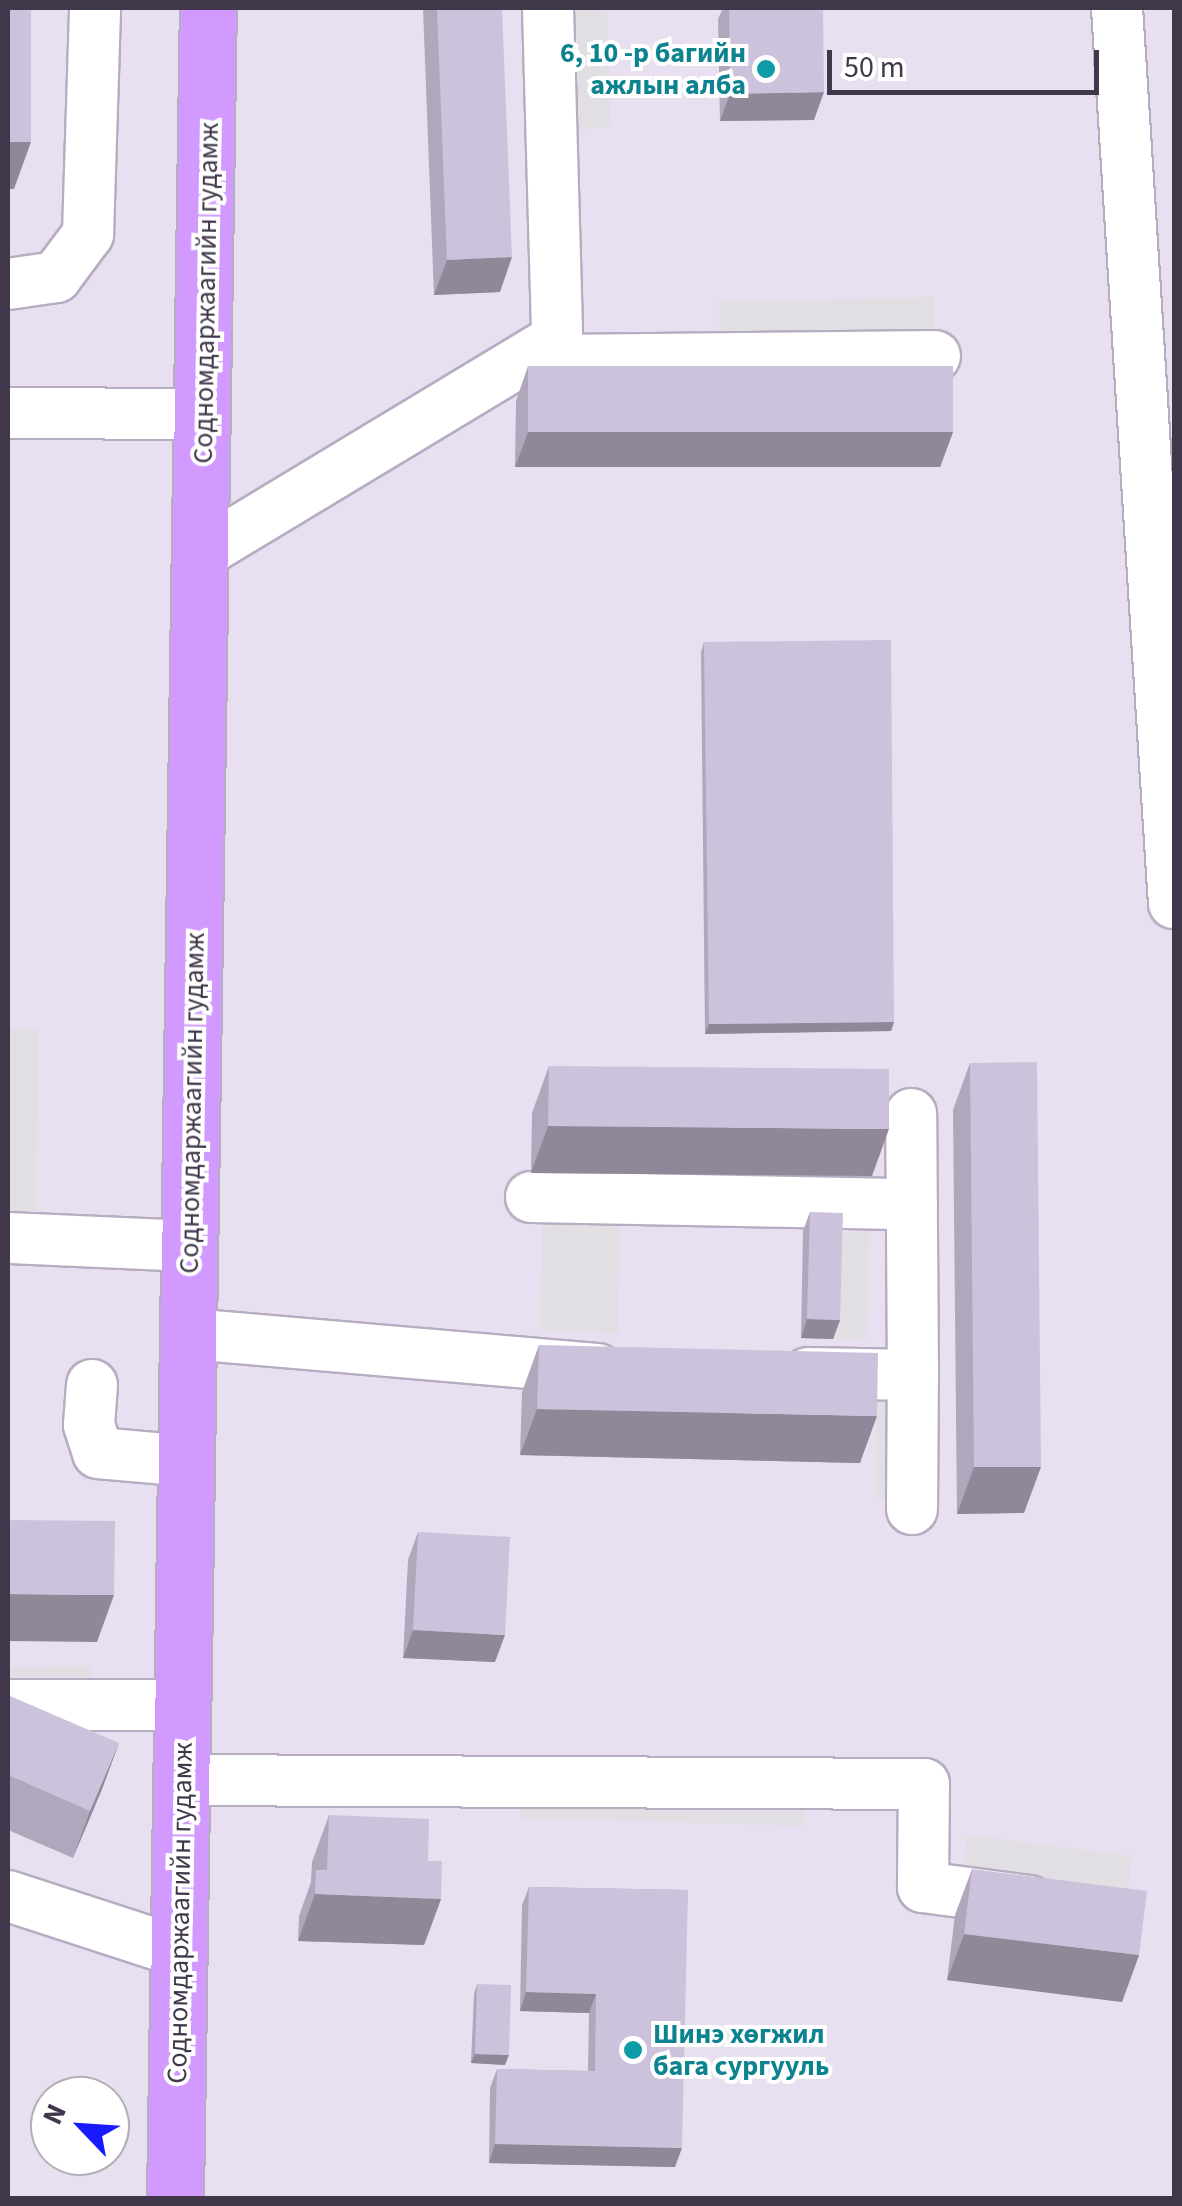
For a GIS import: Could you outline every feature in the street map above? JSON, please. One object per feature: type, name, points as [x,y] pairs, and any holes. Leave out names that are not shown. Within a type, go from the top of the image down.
[{"type":"main road","name":"Содномдаржаагийн гудамж","points":[[175,2198],[184,1780],[188,1246],[204,552],[208,8]]},
{"type":"street","points":[[8,284],[56,277],[88,234],[95,8]]},
{"type":"street","points":[[548,8],[558,360],[935,356]]},
{"type":"street","points":[[1117,8],[1174,903]]},
{"type":"street","points":[[204,552],[557,339]]},
{"type":"street","points":[[8,413],[205,414]]},
{"type":"street","points":[[911,1114],[912,1509]]},
{"type":"street","points":[[531,1197],[912,1204]]},
{"type":"street","points":[[8,1238],[188,1246]]},
{"type":"street","points":[[190,1334],[645,1370]]},
{"type":"street","points":[[760,1372],[913,1375]]},
{"type":"street","points":[[92,1385],[98,1453],[188,1461]]},
{"type":"street","points":[[8,1705],[183,1705]]},
{"type":"street","points":[[184,1780],[924,1784],[923,1887],[1069,1906]]},
{"type":"street","points":[[8,1896],[180,1952]]},
{"type":"street","points":[[8,1922],[64,1914]]},
{"type":"shaded area","points":[[8,8],[1174,8],[1174,2198],[8,2198]]},
{"type":"shaded area","points":[[567,8],[607,8],[611,127],[571,129]]},
{"type":"shaded area","points":[[934,297],[935,331],[720,336],[719,302]]},
{"type":"shaded area","points":[[8,1030],[38,1030],[36,1216],[8,1216]]},
{"type":"shaded area","points":[[542,1222],[620,1223],[618,1333],[540,1331]]},
{"type":"shaded area","points":[[836,1232],[869,1232],[867,1339],[833,1339]]},
{"type":"shaded area","points":[[877,1391],[903,1391],[902,1498],[876,1498]]},
{"type":"shaded area","points":[[91,1666],[92,1691],[8,1692],[8,1667]]},
{"type":"shaded area","points":[[521,1788],[805,1796],[804,1826],[520,1818]]},
{"type":"shaded area","points":[[967,1835],[1132,1856],[1128,1890],[963,1870]]},
{"type":"building","points":[[8,8],[31,8],[31,142],[8,142]]},
{"type":"building","points":[[437,8],[502,8],[512,257],[447,260]]},
{"type":"building","name":"6, 10 -р багийн ажлын алба","points":[[729,8],[823,8],[824,92],[730,94]]},
{"type":"building","points":[[528,366],[953,366],[953,432],[528,432]]},
{"type":"building","points":[[891,640],[894,1022],[709,1024],[704,642]]},
{"type":"building","points":[[1037,1062],[1041,1467],[974,1467],[970,1063]]},
{"type":"building","points":[[549,1066],[889,1069],[889,1129],[548,1126]]},
{"type":"building","points":[[810,1212],[843,1213],[840,1320],[807,1319]]},
{"type":"building","points":[[539,1345],[878,1353],[877,1416],[537,1409]]},
{"type":"building","points":[[8,1520],[115,1521],[114,1595],[8,1594]]},
{"type":"building","points":[[418,1532],[510,1537],[505,1635],[413,1630]]},
{"type":"building","points":[[10,1696],[119,1743],[90,1811],[8,1775]]},
{"type":"building","points":[[329,1815],[429,1819],[428,1861],[442,1861],[441,1899],[315,1894],[316,1870],[327,1870]]},
{"type":"building","points":[[972,1869],[1147,1891],[1139,1955],[964,1934]]},
{"type":"building","name":"Шинэ хөгжил бага сургууль","points":[[529,1887],[688,1890],[682,2148],[495,2144],[497,2069],[595,2071],[596,1994],[526,1992]]},
{"type":"building","points":[[477,1984],[511,1985],[509,2055],[475,2054]]},
{"type":"place","name":"6, 10 -р багийн ажлын алба","points":[[766,69]]},
{"type":"place","name":"Шинэ хөгжил бага сургууль","points":[[633,2050]]}]
